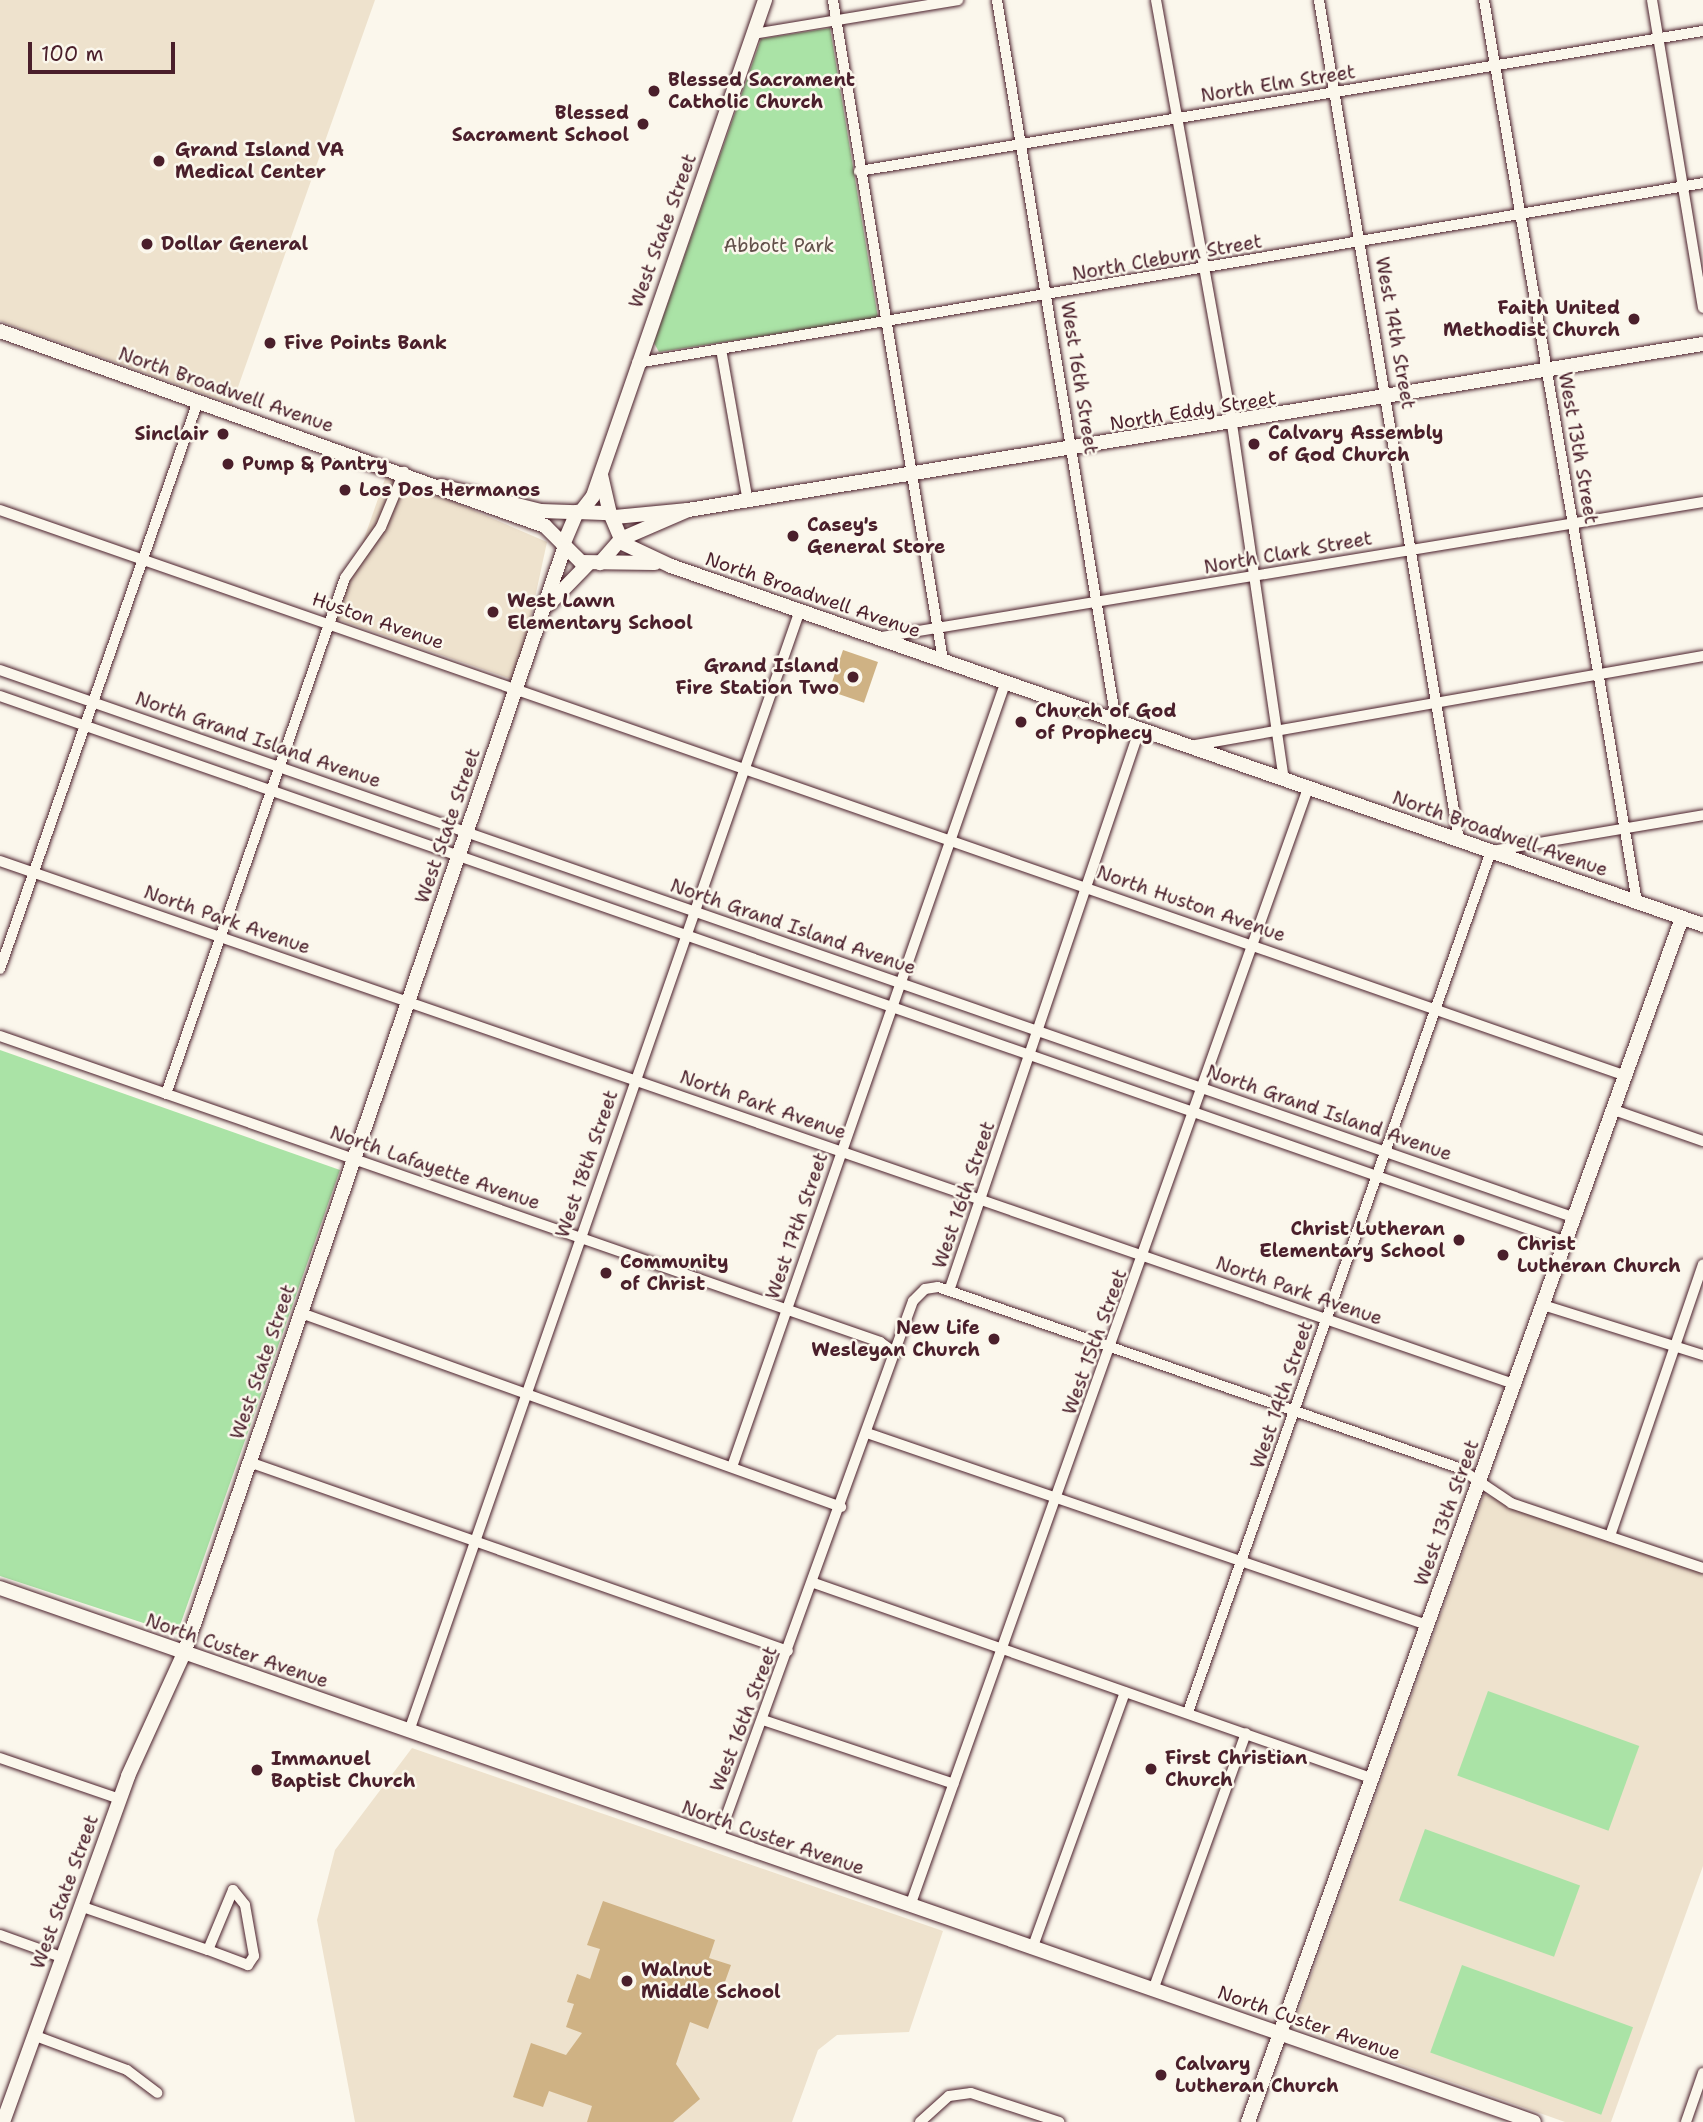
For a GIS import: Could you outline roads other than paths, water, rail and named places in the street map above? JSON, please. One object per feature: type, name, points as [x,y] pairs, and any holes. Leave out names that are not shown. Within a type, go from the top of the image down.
[{"type":"main road","name":"West State Street","points":[[3,2114],[120,1799],[184,1653],[458,855],[546,608],[564,547],[580,511],[601,475],[636,363],[765,0]]},
{"type":"main road","name":"North Broadwell Avenue","points":[[0,331],[439,486],[541,512],[580,511],[612,515]]},
{"type":"main road","name":"North Eddy Street","points":[[612,515],[688,510],[748,502],[1703,344]]},
{"type":"main road","points":[[601,475],[620,541]]},
{"type":"main road","name":"North Broadwell Avenue","points":[[439,486],[459,499],[545,526],[564,547],[594,564],[671,566]]},
{"type":"main road","name":"North Eddy Street","points":[[620,541],[688,510]]},
{"type":"main road","name":"West State Street","points":[[546,608],[567,579],[594,564],[620,541]]},
{"type":"main road","name":"North Broadwell Avenue","points":[[620,541],[671,566],[1703,925]]},
{"type":"main road","name":"West 13th Street","points":[[1248,2122],[1682,918]]},
{"type":"main road","name":"North Custer Avenue","points":[[0,1589],[1534,2122]]},
{"type":"street","points":[[833,0],[859,171],[937,629]]},
{"type":"street","points":[[753,34],[958,0]]},
{"type":"street","name":"West 16th Street","points":[[997,0],[1049,297],[1116,720]]},
{"type":"street","points":[[1156,0],[1232,424],[1284,780]]},
{"type":"street","name":"West 14th Street","points":[[1319,0],[1389,398],[1459,839]]},
{"type":"street","name":"West 13th Street","points":[[1484,0],[1637,902]]},
{"type":"street","points":[[1652,0],[1703,308]]},
{"type":"street","name":"North Elm Street","points":[[859,171],[1703,31]]},
{"type":"street","name":"North Cleburn Street","points":[[636,363],[1205,271],[1361,240],[1703,183]]},
{"type":"street","points":[[721,349],[748,502]]},
{"type":"street","points":[[0,969],[198,401]]},
{"type":"street","points":[[166,1094],[349,568],[381,527],[404,472]]},
{"type":"street","name":"North Clark Street","points":[[878,638],[1096,605],[1254,576],[1703,502]]},
{"type":"street","name":"Huston Avenue","points":[[0,510],[744,766]]},
{"type":"street","name":"West 18th Street","points":[[409,1731],[685,933],[800,610]]},
{"type":"street","name":"North Broadwell Avenue","points":[[937,629],[943,660]]},
{"type":"street","points":[[1189,746],[1703,656]]},
{"type":"street","name":"North Grand Island Avenue","points":[[0,670],[1574,1217]]},
{"type":"street","name":"West 17th Street","points":[[733,1464],[1006,681]]},
{"type":"street","points":[[0,696],[1031,1053],[1566,1242]]},
{"type":"street","name":"West 16th Street","points":[[718,1839],[814,1583],[913,1301],[925,1289],[949,1291],[1140,728]]},
{"type":"street","name":"North Huston Avenue","points":[[744,766],[1626,1076]]},
{"type":"street","name":"West 15th Street","points":[[910,1906],[1058,1499],[1308,788]]},
{"type":"street","points":[[1491,851],[1703,815]]},
{"type":"street","name":"West 14th Street","points":[[1188,1712],[1491,851]]},
{"type":"street","name":"North Park Avenue","points":[[0,861],[1514,1384]]},
{"type":"street","name":"North Lafayette Avenue","points":[[0,1036],[787,1309],[895,1353]]},
{"type":"street","points":[[1614,1110],[1703,1141]]},
{"type":"street","points":[[1610,1536],[1703,1265]]},
{"type":"street","points":[[949,1291],[1459,1468],[1478,1485],[1511,1503],[1703,1567]]},
{"type":"street","points":[[1543,1305],[1703,1355]]},
{"type":"street","points":[[300,1312],[733,1464],[841,1507]]},
{"type":"street","points":[[867,1433],[1427,1625]]},
{"type":"street","points":[[249,1462],[788,1651]]},
{"type":"street","points":[[814,1583],[1371,1777]]},
{"type":"street","points":[[1032,1949],[1125,1692]]},
{"type":"street","points":[[762,1720],[954,1784]]},
{"type":"street","points":[[1153,1990],[1246,1733]]},
{"type":"street","points":[[0,1758],[120,1799]]},
{"type":"street","points":[[80,1906],[248,1965],[254,1956],[240,1894],[226,1895],[208,1950]]},
{"type":"street","points":[[0,1935],[61,1957]]},
{"type":"street","points":[[33,2035],[127,2070],[157,2093]]},
{"type":"street","points":[[1686,2122],[1703,2073]]},
{"type":"street","points":[[920,2122],[949,2096],[971,2094],[1059,2122]]},
{"type":"place","name":"Blessed Sacrament Catholic Church","points":[[654,91]]},
{"type":"place","name":"Blessed Sacrament School","points":[[643,124]]},
{"type":"place","name":"Grand Island VA Medical Center","points":[[159,161]]},
{"type":"place","name":"Dollar General","points":[[147,244]]},
{"type":"place","name":"Faith United Methodist Church","points":[[1634,319]]},
{"type":"place","name":"Five Points Bank","points":[[270,343]]},
{"type":"place","name":"Sinclair","points":[[223,434]]},
{"type":"place","name":"Calvary Assembly of God Church","points":[[1254,444]]},
{"type":"place","name":"Pump & Pantry","points":[[228,464]]},
{"type":"place","name":"Los Dos Hermanos","points":[[345,490]]},
{"type":"place","name":"Casey's General Store","points":[[793,536]]},
{"type":"place","name":"West Lawn Elementary School","points":[[493,612]]},
{"type":"place","name":"Grand Island Fire Station Two","points":[[853,677]]},
{"type":"place","name":"Church of God of Prophecy","points":[[1021,722]]},
{"type":"place","name":"Christ Lutheran Elementary School","points":[[1459,1240]]},
{"type":"place","name":"Christ Lutheran Church","points":[[1503,1255]]},
{"type":"place","name":"Community of Christ","points":[[606,1273]]},
{"type":"place","name":"New Life Wesleyan Church","points":[[994,1339]]},
{"type":"place","name":"First Christian Church","points":[[1151,1769]]},
{"type":"place","name":"Immanuel Baptist Church","points":[[257,1770]]},
{"type":"place","name":"Walnut Middle School","points":[[627,1981]]},
{"type":"place","name":"Calvary Lutheran Church","points":[[1161,2075]]},
{"type":"park label","name":"Abbott Park","points":[[779,246]]}]
